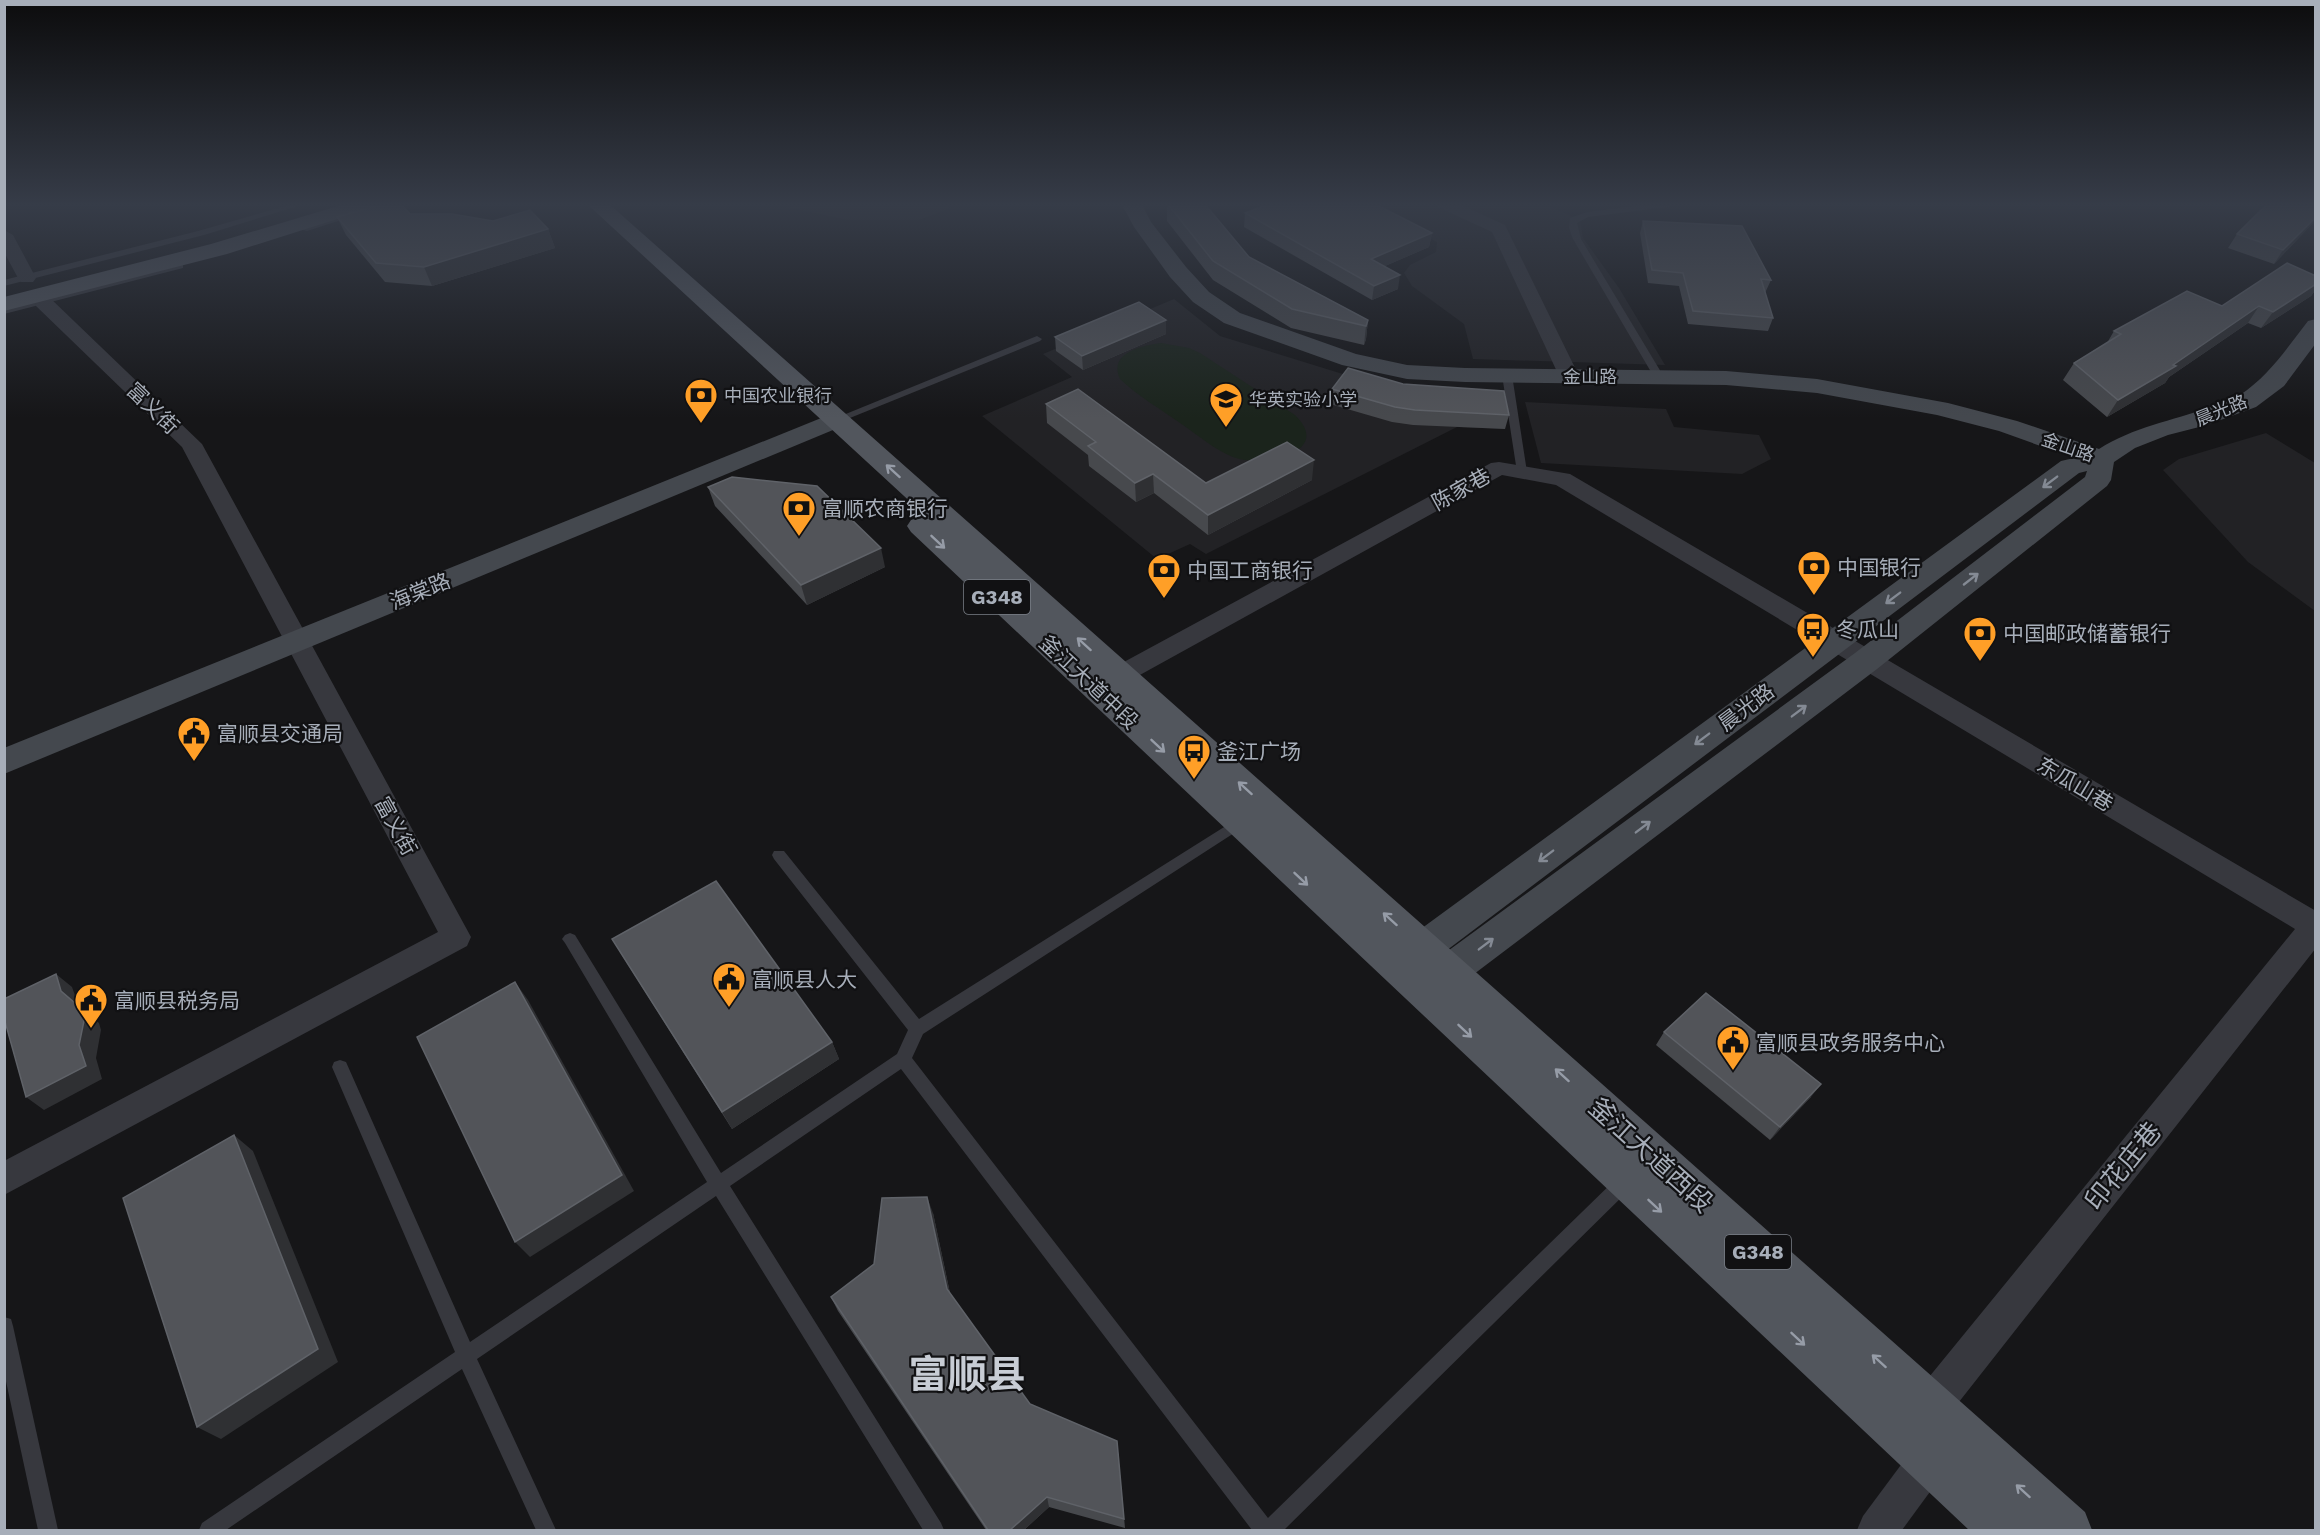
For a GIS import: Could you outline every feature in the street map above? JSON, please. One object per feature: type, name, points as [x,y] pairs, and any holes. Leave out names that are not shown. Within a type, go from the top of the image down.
[{"type":"main road","points":[[4,291],[67,275]]},
{"type":"main road","points":[[4,304],[119,275]]},
{"type":"main road","name":"釜江大道中段","points":[[654,275],[1120,675],[1422,969]]},
{"type":"main road","name":"釜江大道中段","points":[[671,275],[1240,822],[1422,969]]},
{"type":"main road","name":"金山路","points":[[1180,275],[1201,297],[1232,318],[1275,335],[1362,363],[1407,372],[1726,378],[1817,386],[1939,408],[2008,426],[2102,459]]},
{"type":"main road","name":"晨光路","points":[[1422,969],[1834,642],[2070,467],[2102,459],[2126,442],[2247,402],[2275,381],[2316,326]]},
{"type":"main road","name":"海棠路","points":[[4,762],[826,424]]},
{"type":"main road","name":"晨光路","points":[[1422,969],[1866,661],[2098,480],[2102,459]]},
{"type":"main road","name":"釜江大道西段","points":[[1422,969],[1627,1180],[2005,1530]]},
{"type":"main road","name":"釜江大道西段","points":[[1422,969],[1930,1407],[2067,1530]]},
{"type":"street","points":[[1521,275],[1569,376]]},
{"type":"street","name":"富义街","points":[[4,1179],[456,937],[191,444],[43,302]]},
{"type":"street","name":"陈家巷","points":[[1120,675],[1499,468],[1562,479],[1834,642]]},
{"type":"street","name":"东瓜山巷","points":[[1834,642],[2315,926]]},
{"type":"street","name":"印花庄巷","points":[[1930,1407],[2315,926]]},
{"type":"street","points":[[1876,1530],[1929,1460]]},
{"type":"lane","points":[[4,283],[40,275]]},
{"type":"lane","points":[[4,311],[147,275]]},
{"type":"lane","points":[[1598,275],[1659,377]]},
{"type":"lane","points":[[826,424],[1038,339]]},
{"type":"lane","points":[[1507,375],[1522,472]]},
{"type":"lane","points":[[209,1530],[903,1059],[917,1029],[1240,822]]},
{"type":"lane","points":[[779,855],[917,1029]]},
{"type":"lane","points":[[570,939],[719,1185],[934,1530]]},
{"type":"lane","points":[[903,1059],[1264,1530]]},
{"type":"lane","points":[[340,1067],[466,1356],[546,1530]]},
{"type":"lane","points":[[1270,1530],[1627,1180]]},
{"type":"lane","points":[[4,1326],[48,1530]]},
{"type":"shaded area","points":[[1405,275],[1609,275],[1665,365],[1473,359],[1464,324],[1412,286]]},
{"type":"shaded area","name":"华英实验小学","points":[[1174,299],[1220,336],[1401,392],[1500,400],[1505,429],[1457,427],[1206,554],[1190,544],[1157,559],[982,416],[1072,377],[1043,354]]},
{"type":"shaded area","points":[[1161,343],[1189,348],[1200,353],[1295,415],[1305,428],[1306,440],[1300,448],[1289,455],[1259,461],[1233,457],[1207,443],[1120,379],[1117,370],[1122,357],[1144,346]]},
{"type":"shaded area","points":[[1525,402],[1666,409],[1674,427],[1759,435],[1771,459],[1742,474],[1541,463]]},
{"type":"shaded area","points":[[2266,433],[2315,463],[2315,611],[2248,562],[2163,470],[2179,459]]},
{"type":"building","points":[[1235,275],[1282,275],[1368,320],[1366,326],[1292,309]]},
{"type":"building","points":[[1354,275],[1400,275],[1374,286]]},
{"type":"building","points":[[1683,275],[1768,275],[1771,280],[1761,279],[1773,318],[1693,311]]},
{"type":"building","points":[[2269,275],[2316,276],[2316,284],[2273,312],[2259,306],[2173,365],[2176,366],[2118,400],[2074,363],[2121,334],[2114,331],[2187,291],[2222,306]]},
{"type":"building","points":[[1139,302],[1166,320],[1082,356],[1055,337]]},
{"type":"building","points":[[1348,368],[1403,384],[1504,391],[1509,415],[1415,410],[1395,407],[1332,389]]},
{"type":"building","points":[[1078,389],[1206,483],[1287,442],[1314,460],[1208,515],[1153,474],[1135,483],[1088,446],[1096,442],[1046,404]]},
{"type":"building","name":"富顺农商银行","points":[[732,477],[817,486],[881,548],[801,585],[708,487]]},
{"type":"building","name":"富顺县人大","points":[[716,881],[832,1042],[722,1112],[612,939]]},
{"type":"building","points":[[56,974],[61,991],[83,1010],[85,1016],[79,1045],[86,1066],[26,1097],[4,1018],[4,999]]},
{"type":"building","points":[[515,982],[622,1175],[515,1242],[417,1037]]},
{"type":"building","name":"富顺县政务服务中心","points":[[1706,993],[1821,1084],[1780,1127],[1664,1032]]},
{"type":"building","points":[[234,1135],[318,1349],[197,1427],[123,1198]]},
{"type":"building","points":[[927,1197],[947,1289],[1030,1404],[1117,1441],[1124,1519],[1047,1497],[1010,1530],[988,1530],[831,1297],[874,1264],[882,1198]]},
{"type":"place","name":"中国农业银行","points":[[701,424]]},
{"type":"place","name":"华英实验小学","points":[[1226,428]]},
{"type":"place","name":"富顺农商银行","points":[[799,537]]},
{"type":"place","name":"中国银行","points":[[1814,596]]},
{"type":"place","name":"中国工商银行","points":[[1164,599]]},
{"type":"place","name":"冬瓜山","points":[[1813,658]]},
{"type":"place","name":"中国邮政储蓄银行","points":[[1980,662]]},
{"type":"place","name":"富顺县交通局","points":[[194,762]]},
{"type":"place","name":"釜江广场","points":[[1194,780]]},
{"type":"place","name":"富顺县人大","points":[[729,1008]]},
{"type":"place","name":"富顺县税务局","points":[[91,1029]]},
{"type":"place","name":"富顺县政务服务中心","points":[[1733,1071]]},
{"type":"district","name":"富顺县","points":[[967,1374]]}]
